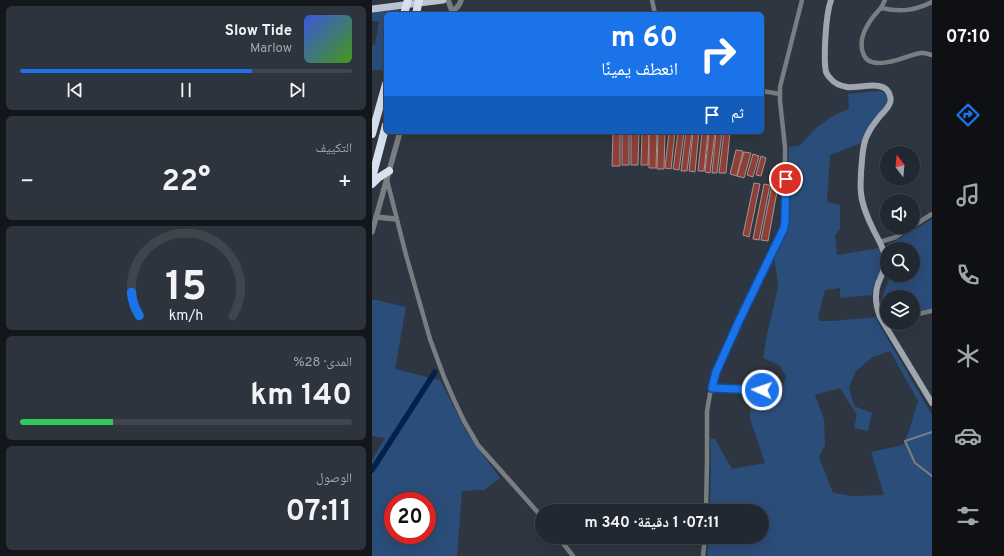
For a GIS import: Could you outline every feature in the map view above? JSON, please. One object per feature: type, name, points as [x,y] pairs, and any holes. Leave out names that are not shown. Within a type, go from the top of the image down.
[{"type":"highway","points":[[405,12],[408,0]]},
{"type":"highway","points":[[416,12],[419,0]]},
{"type":"highway","points":[[372,134],[384,91]]},
{"type":"highway","points":[[372,178],[384,133]]},
{"type":"highway","points":[[372,184],[389,171]]},
{"type":"main road","points":[[372,9],[443,0]]},
{"type":"main road","points":[[831,0],[828,9],[826,29],[825,67],[827,75],[840,86],[878,86],[886,88],[891,100],[889,105],[873,125],[866,139],[862,157],[861,197],[864,208],[880,242]]},
{"type":"main road","points":[[880,280],[876,295],[876,305],[880,317]]},
{"type":"main road","points":[[888,330],[932,403]]},
{"type":"street","points":[[448,0],[451,12],[459,6],[461,0]]},
{"type":"street","points":[[652,0],[655,12]]},
{"type":"street","points":[[706,504],[707,411],[716,372],[784,228],[786,207],[785,147],[780,87],[802,0]]},
{"type":"street","points":[[885,0],[862,36],[862,52],[867,60],[878,63],[892,61],[920,53],[932,55]]},
{"type":"street","points":[[881,8],[906,10],[924,6],[932,2]]},
{"type":"street","points":[[764,91],[780,94]]},
{"type":"street","points":[[372,232],[399,134]]},
{"type":"street","points":[[386,180],[430,339],[444,377],[464,422],[478,445],[535,509]]},
{"type":"street","points":[[920,221],[932,214]]},
{"type":"street","points":[[376,217],[396,219]]},
{"type":"street","points":[[880,242],[900,234]]},
{"type":"street","points":[[920,314],[932,311]]},
{"type":"street","points":[[564,544],[573,556]]},
{"type":"street","points":[[702,556],[703,544]]},
{"type":"lane","points":[[712,388],[762,390]]},
{"type":"lane","points":[[932,432],[905,441],[915,463],[932,476]]},
{"type":"shaded area","points":[[399,8],[398,12],[384,12],[384,70],[372,70],[372,45],[375,45],[379,21],[372,21],[372,11]]},
{"type":"shaded area","points":[[879,91],[886,94],[888,97],[886,104],[861,143],[830,155],[827,202],[840,205],[840,229],[835,235],[837,255],[879,248],[880,272],[873,288],[872,295],[840,298],[840,288],[825,290],[818,317],[820,321],[834,321],[875,317],[880,326],[880,330],[883,330],[932,415],[932,556],[707,556],[708,544],[769,544],[769,504],[710,504],[710,439],[715,439],[732,469],[765,463],[750,419],[751,396],[780,397],[786,376],[779,365],[763,358],[778,285],[774,256],[786,235],[789,215],[789,147],[799,146],[817,127],[836,114],[849,109],[848,94]],"holes":[[[890,351],[918,401],[903,445],[871,452],[884,495],[853,496],[833,493],[819,457],[825,445],[824,419],[815,395],[840,388],[857,415],[854,428],[868,431],[872,413],[854,406],[849,387],[856,371],[873,357]]]},
{"type":"shaded area","points":[[932,219],[932,309],[920,312],[920,290],[885,290],[888,282],[920,282],[920,242],[893,242],[907,234],[920,234],[920,226]]},
{"type":"shaded area","points":[[372,299],[406,307],[395,369],[440,380],[467,433],[500,478],[484,490],[462,491],[457,556],[372,556],[372,460],[385,438],[372,436]]},
{"type":"building","points":[[613,134],[620,134],[620,166],[612,166]]},
{"type":"building","points":[[622,134],[629,134],[629,165],[622,165]]},
{"type":"building","points":[[631,134],[639,134],[638,165],[631,165]]},
{"type":"building","points":[[642,134],[649,134],[648,165],[641,165]]},
{"type":"building","points":[[649,134],[657,134],[656,168],[649,168]]},
{"type":"building","points":[[658,134],[665,134],[664,169],[657,169]]},
{"type":"building","points":[[669,134],[675,134],[671,169],[665,168]]},
{"type":"building","points":[[678,134],[684,134],[679,170],[673,169]]},
{"type":"building","points":[[686,134],[692,134],[687,171],[681,171]]},
{"type":"building","points":[[693,134],[699,134],[695,172],[689,171]]},
{"type":"building","points":[[702,134],[708,134],[704,171],[698,171]]},
{"type":"building","points":[[709,134],[715,134],[710,173],[705,172]]},
{"type":"building","points":[[716,134],[722,134],[717,173],[712,173]]},
{"type":"building","points":[[724,134],[730,134],[726,173],[719,173]]},
{"type":"building","points":[[736,150],[743,151],[737,176],[730,174]]},
{"type":"building","points":[[744,152],[751,153],[744,178],[737,176]]},
{"type":"building","points":[[753,154],[759,156],[753,177],[747,175]]},
{"type":"building","points":[[761,156],[766,158],[761,176],[756,175]]},
{"type":"building","points":[[754,183],[760,184],[749,237],[743,235]]},
{"type":"building","points":[[764,184],[770,185],[759,240],[753,239]]},
{"type":"building","points":[[772,185],[778,186],[768,241],[761,240]]},
{"type":"waterway","points":[[372,470],[435,372]]},
{"type":"route","points":[[762,390],[712,388],[716,372],[750,296],[784,228],[786,179]]}]
